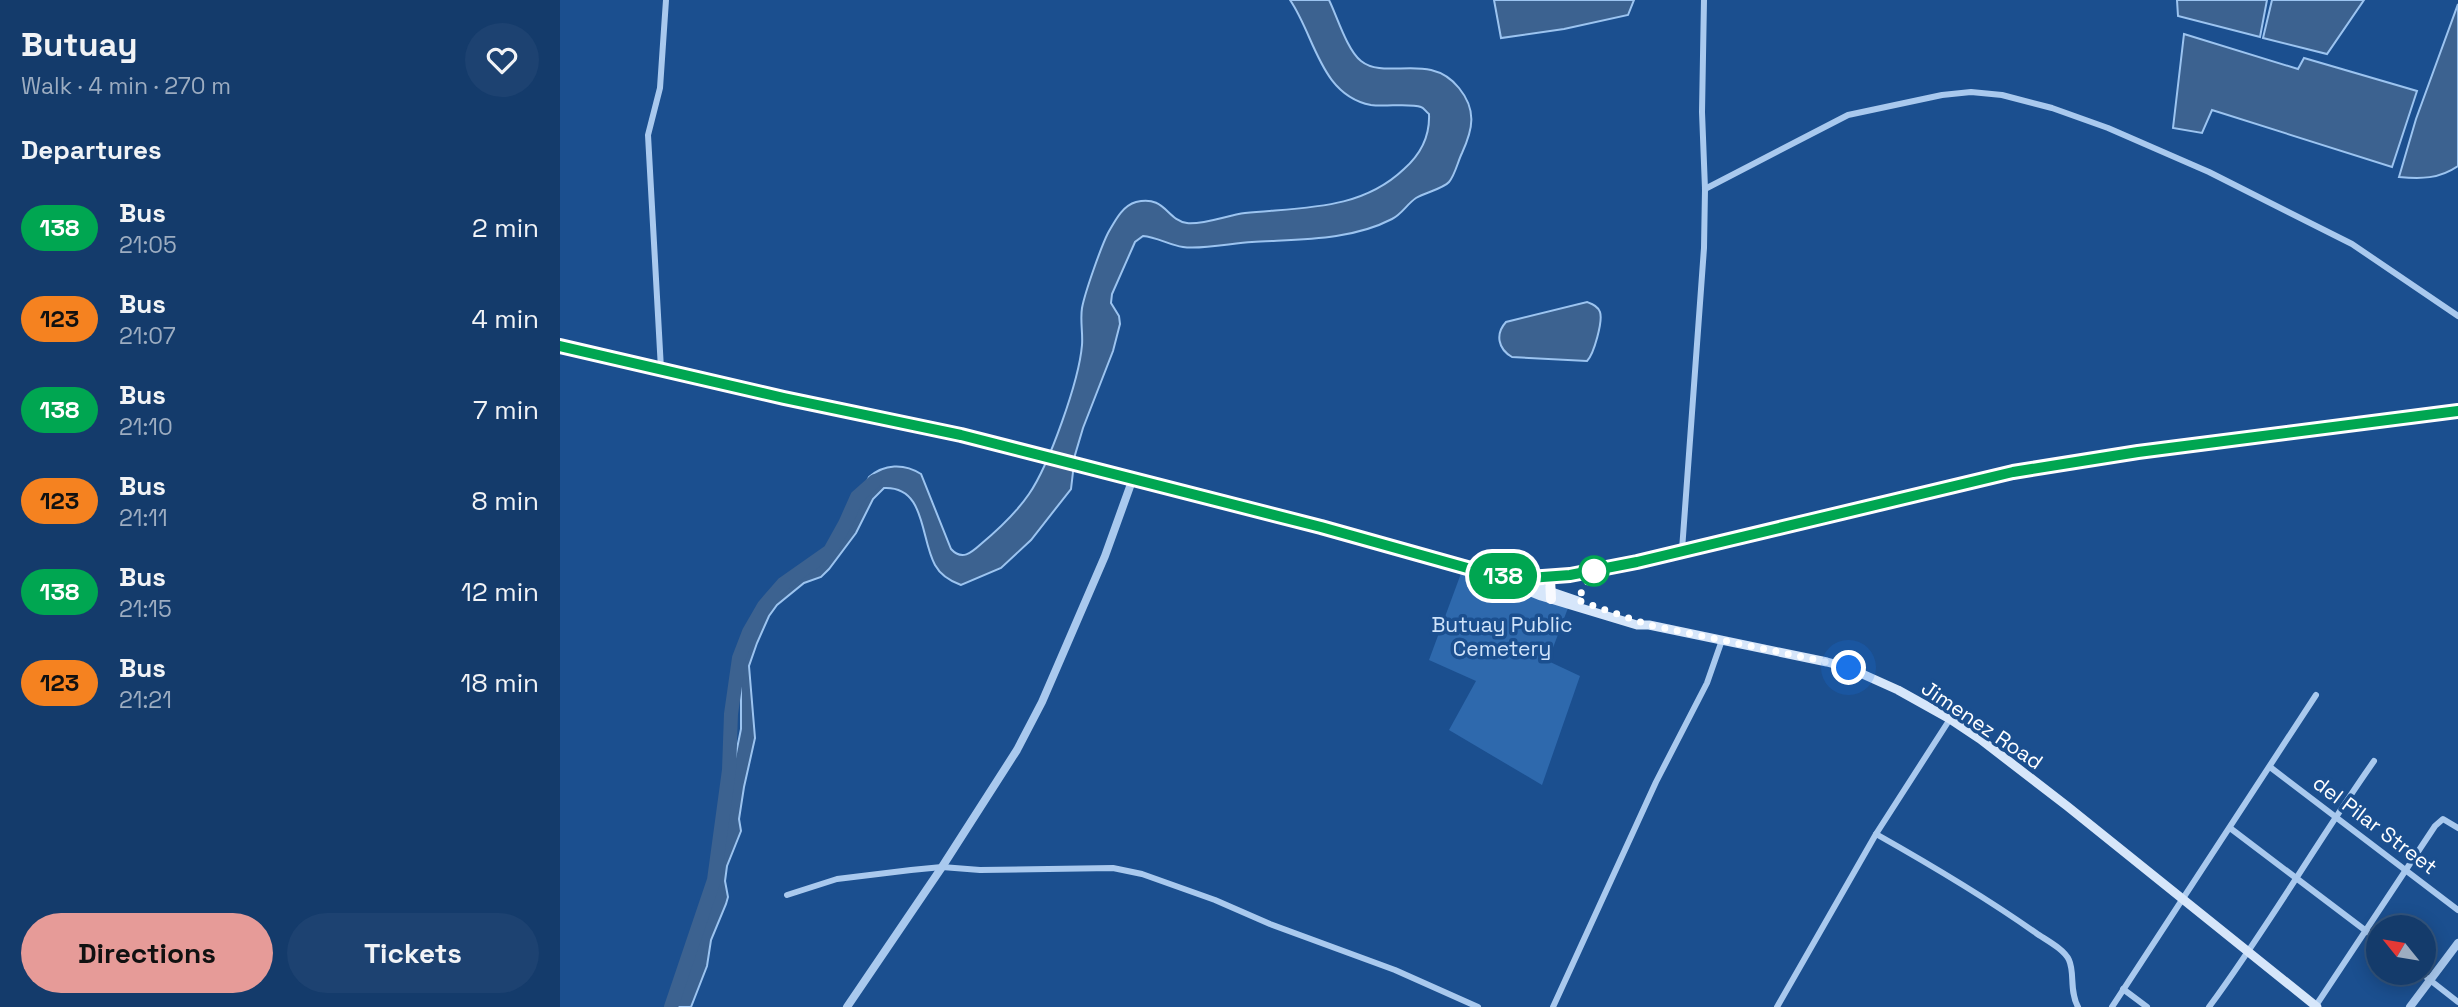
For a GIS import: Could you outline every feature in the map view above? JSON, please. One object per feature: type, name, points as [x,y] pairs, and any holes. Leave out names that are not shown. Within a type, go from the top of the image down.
[{"type":"highway","points":[[560,346],[1032,452],[1132,481],[1321,527],[1507,577],[1550,578],[1637,562],[2013,472],[2138,452],[2458,411]]},
{"type":"highway","points":[[1550,578],[1551,595]]},
{"type":"main road","name":"Jimenez Road","points":[[1478,571],[1649,625],[1849,668],[1898,690],[1980,739],[2316,1007]]},
{"type":"main road","name":"Jimenez Road","points":[[1507,577],[1551,595]]},
{"type":"street","points":[[661,369],[648,135],[660,88],[666,0]]},
{"type":"street","points":[[1682,550],[1692,390],[1700,317],[1705,189],[1702,112],[1704,0]]},
{"type":"street","points":[[1705,189],[1848,115],[1942,95],[1971,92],[2002,96],[2052,108],[2108,128],[2209,172],[2352,243],[2458,316]]},
{"type":"street","points":[[847,1007],[1017,750],[1042,702],[1105,556],[1132,481]]},
{"type":"street","points":[[1553,1007],[1656,782],[1707,683],[1722,640]]},
{"type":"street","points":[[2112,1007],[2316,695]]},
{"type":"street","points":[[1777,1007],[1877,834],[1950,719]]},
{"type":"street","points":[[2209,1007],[2249,953],[2335,817],[2374,761]]},
{"type":"street","name":"del Pilar Street","points":[[2270,767],[2458,910]]},
{"type":"street","points":[[2316,1007],[2435,825],[2443,819],[2458,828]]},
{"type":"street","points":[[2230,828],[2365,930]]},
{"type":"street","points":[[1877,834],[1992,902],[2054,945],[2070,963],[2072,994],[2078,1007]]},
{"type":"street","points":[[787,895],[837,879],[942,867],[980,870],[1113,868],[1143,874],[1395,970],[1478,1007]]},
{"type":"street","points":[[2436,972],[2458,943]]},
{"type":"street","points":[[2410,1007],[2426,985]]},
{"type":"street","points":[[2436,985],[2458,1002]]},
{"type":"street","points":[[2123,989],[2147,1007]]},
{"type":"green space","name":"Butuay Public Cemetery","points":[[1463,568],[1568,608],[1548,661],[1580,676],[1542,785],[1449,730],[1476,681],[1429,660]]},
{"type":"shaded area","points":[[1290,0],[1329,0],[1351,49],[1361,61],[1383,68],[1422,68],[1435,71],[1459,88],[1469,104],[1471,128],[1451,179],[1443,186],[1416,198],[1392,219],[1341,235],[1198,248],[1178,246],[1143,236],[1135,242],[1112,294],[1111,303],[1119,316],[1120,324],[1113,351],[1083,428],[1075,455],[1071,489],[1031,540],[1001,568],[961,585],[950,580],[935,565],[920,516],[908,495],[884,488],[873,499],[856,533],[829,569],[821,577],[804,583],[777,605],[757,643],[749,666],[755,738],[739,819],[741,831],[727,866],[725,881],[728,897],[711,940],[707,966],[691,1007],[676,1007],[708,911],[721,858],[727,798],[741,729],[741,672],[745,650],[762,614],[783,588],[831,555],[869,477],[894,466],[921,474],[951,549],[959,555],[970,553],[1019,508],[1045,464],[1062,422],[1080,361],[1081,313],[1086,292],[1108,233],[1119,214],[1136,202],[1146,201],[1160,205],[1180,221],[1193,223],[1245,213],[1309,208],[1349,200],[1387,183],[1420,151],[1428,130],[1429,114],[1417,106],[1371,105],[1354,99],[1340,89],[1321,62]]},
{"type":"shaded area","points":[[1494,0],[1634,0],[1628,15],[1564,29],[1501,38]]},
{"type":"shaded area","points":[[2177,0],[2267,0],[2260,37],[2178,16]]},
{"type":"shaded area","points":[[2272,0],[2364,0],[2327,54],[2263,38]]},
{"type":"shaded area","points":[[2458,4],[2458,166],[2430,177],[2399,177],[2416,119]]},
{"type":"shaded area","points":[[2184,34],[2298,69],[2304,58],[2417,91],[2392,167],[2212,110],[2202,133],[2173,128]]},
{"type":"shaded area","points":[[1587,302],[1598,308],[1601,316],[1595,345],[1587,361],[1512,357],[1501,346],[1500,331],[1506,322]]},
{"type":"waterway","points":[[671,1007],[714,880],[729,770],[731,714],[739,658],[749,632],[764,606],[783,584],[830,551],[857,497],[875,481]]},
{"type":"bus line","name":"138","points":[[560,346],[784,398],[961,435],[1132,481],[1321,527],[1478,571],[1529,578],[1550,578],[1637,562],[2013,472],[2138,452],[2458,411]]},
{"type":"route","points":[[1594,571],[1577,600],[1649,625],[1849,668]]}]
